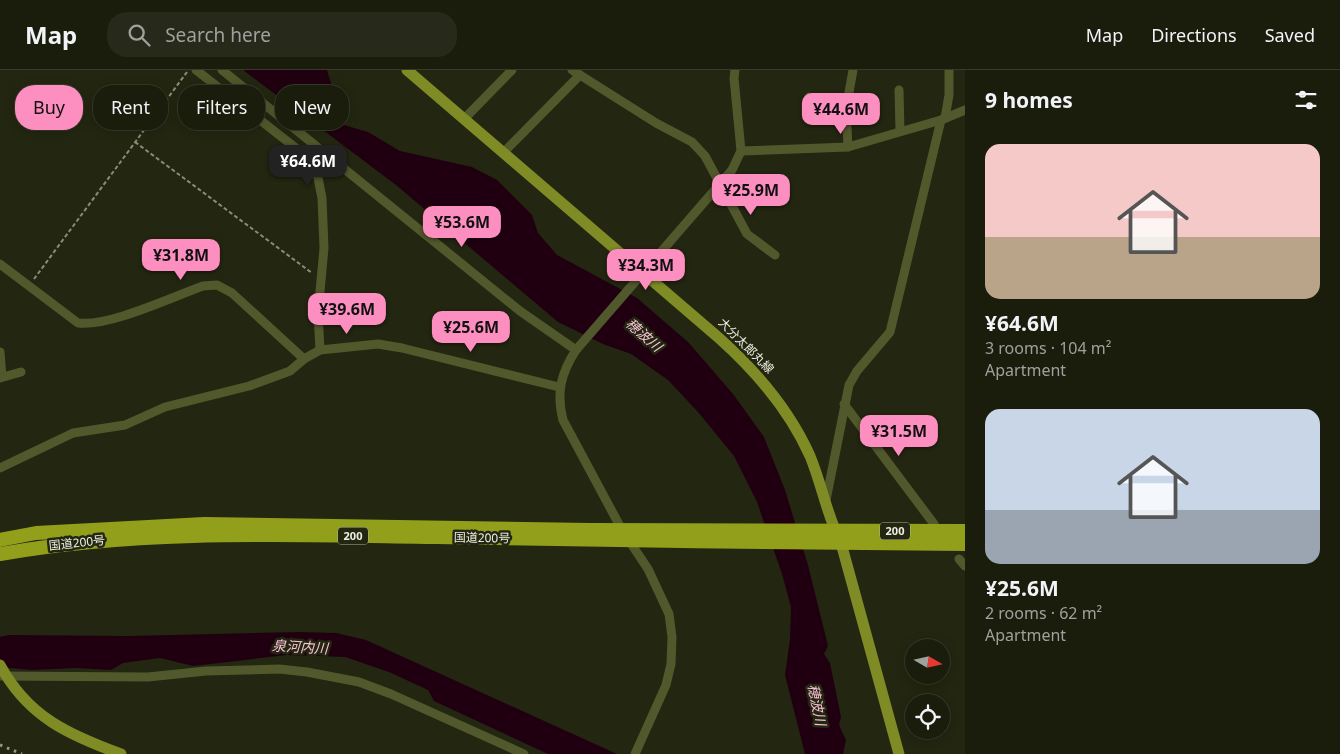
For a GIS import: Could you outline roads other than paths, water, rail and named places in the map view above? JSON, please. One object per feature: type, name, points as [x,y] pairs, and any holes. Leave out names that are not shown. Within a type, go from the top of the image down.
[{"type":"highway","name":"国道200号","points":[[0,540],[36,534],[204,524],[626,535]]},
{"type":"highway","name":"国道200号","points":[[832,537],[965,531]]},
{"type":"highway","name":"国道200号","points":[[0,554],[109,540],[204,536],[707,535],[832,537],[965,544]]},
{"type":"main road","name":"大分太郎丸線","points":[[407,70],[465,118],[641,274],[753,369],[786,411],[810,456],[826,500],[832,537],[898,754]]},
{"type":"main road","points":[[2,672],[36,712],[54,726],[78,738],[121,754]]},
{"type":"street","points":[[196,70],[315,163],[322,198],[324,248],[320,278],[320,350]]},
{"type":"street","points":[[222,70],[520,311],[576,350]]},
{"type":"street","points":[[465,118],[512,70]]},
{"type":"street","points":[[572,70],[656,124],[692,142],[705,156],[748,234],[776,255]]},
{"type":"street","points":[[635,754],[666,685],[671,664],[672,637],[669,614],[648,569],[626,535],[563,420],[559,407],[559,387],[565,366],[576,350],[732,170],[740,151],[735,70]]},
{"type":"street","points":[[848,147],[846,107],[854,70]]},
{"type":"street","points":[[826,500],[849,385],[857,371],[890,332],[949,95],[949,70]]},
{"type":"street","points":[[504,152],[580,75]]},
{"type":"street","points":[[899,90],[900,131]]},
{"type":"street","points":[[809,97],[846,107]]},
{"type":"street","points":[[740,151],[848,147],[943,119],[965,110]]},
{"type":"street","points":[[0,264],[78,322],[87,324],[117,317],[203,286],[217,285],[232,293],[304,359]]},
{"type":"street","points":[[0,468],[73,433],[125,425],[165,407],[248,386],[290,371],[304,359],[320,350],[378,344],[402,348],[559,387]]},
{"type":"street","points":[[0,352],[1,378],[20,372]]},
{"type":"street","points":[[844,404],[934,524]]},
{"type":"street","points":[[959,559],[965,566]]},
{"type":"street","points":[[2,672],[148,677],[206,671],[279,669],[307,672],[359,682],[391,694],[524,754]]},
{"type":"water","points":[[243,70],[327,70],[331,85],[275,85],[275,94]]},
{"type":"water","name":"穂波川","points":[[349,126],[368,132],[400,151],[472,167],[497,180],[532,215],[538,233],[557,255],[637,298],[688,342],[733,394],[764,437],[785,490],[808,565],[828,646],[824,654],[830,663],[841,717],[839,725],[846,740],[843,754],[805,754],[785,675],[790,639],[791,607],[782,574],[757,502],[734,456],[698,412],[668,380],[631,354],[603,344],[558,322],[396,185],[323,130],[349,130]]},
{"type":"water","name":"泉河内川","points":[[300,632],[336,633],[366,640],[617,754],[548,754],[434,701],[428,690],[389,672],[345,657],[287,655],[193,666],[160,658],[123,663],[111,670],[76,668],[32,670],[0,667],[0,637],[9,635],[128,636]]},
{"type":"railway","points":[[0,745],[22,754]]}]
